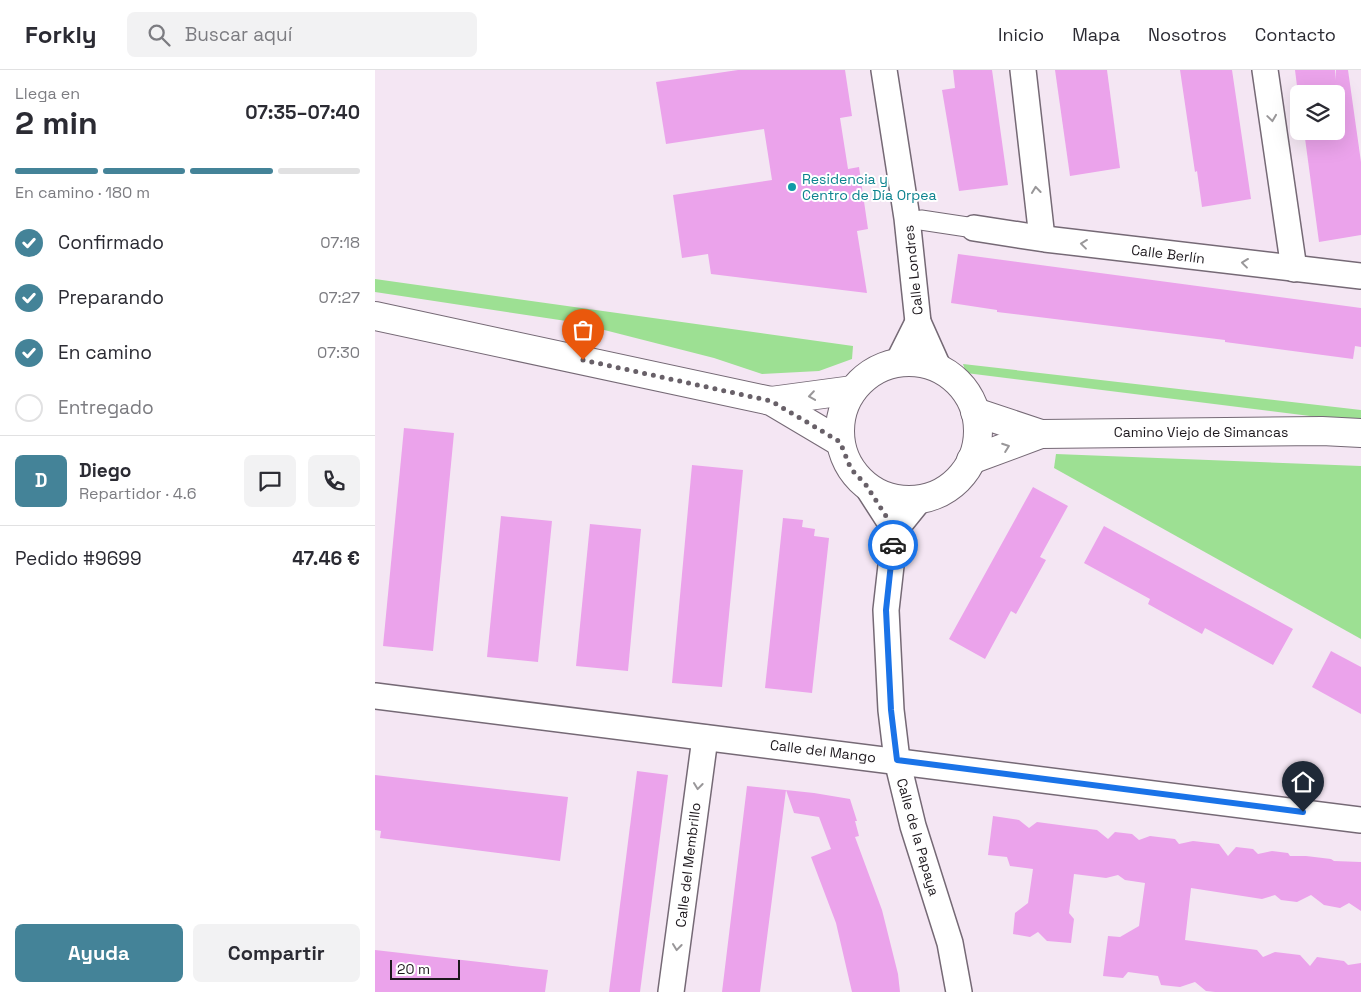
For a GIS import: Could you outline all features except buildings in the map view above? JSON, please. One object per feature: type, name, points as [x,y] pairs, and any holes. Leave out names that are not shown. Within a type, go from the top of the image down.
[{"type":"main road","points":[[375,316],[771,401],[840,442]]},
{"type":"main road","points":[[898,362],[919,363],[939,369],[955,380],[969,398],[975,412],[978,426],[971,460],[961,476],[950,486],[936,494],[920,499],[902,500],[887,496],[866,485],[851,469],[840,442],[841,424],[846,406],[853,390],[863,379],[876,370],[898,362]]},
{"type":"main road","points":[[771,401],[853,390]]},
{"type":"main road","name":"Camino Viejo de Simancas","points":[[975,412],[1041,434],[1322,431],[1361,434]]},
{"type":"main road","name":"Camino Viejo de Simancas","points":[[971,460],[1041,434]]},
{"type":"street","name":"Calle Londres","points":[[885,70],[907,218],[918,322],[939,369]]},
{"type":"street","points":[[1023,70],[1042,238]]},
{"type":"street","points":[[1265,70],[1294,269]]},
{"type":"street","name":"Calle Berlín","points":[[921,220],[1042,238],[1361,276]]},
{"type":"street","name":"Calle Londres","points":[[898,362],[918,322]]},
{"type":"street","points":[[866,485],[895,530],[920,499]]},
{"type":"street","name":"Calle de la Papaya","points":[[895,530],[886,610],[891,710],[897,760],[913,826],[950,943],[959,992]]},
{"type":"street","name":"Calle del Mango","points":[[375,696],[705,738],[897,760],[1361,820]]},
{"type":"street","name":"Calle del Membrillo","points":[[671,992],[705,738]]},
{"type":"green space","points":[[375,279],[853,346],[852,359],[819,371],[762,374],[714,358],[573,322],[375,292]]},
{"type":"green space","points":[[963,364],[1361,410],[1361,420],[1326,418],[966,373]]},
{"type":"green space","points":[[1056,454],[1361,466],[1361,639],[1054,468]]},
{"type":"way so far","points":[[583,360],[771,401],[822,431],[840,442],[843,454],[851,469],[866,485],[895,530],[893,545]]},
{"type":"place","name":"Residencia y Centro de Día Orpea","points":[[792,187]]},
{"type":"route","points":[[893,545],[886,610],[891,710],[897,760],[1303,812]]}]
